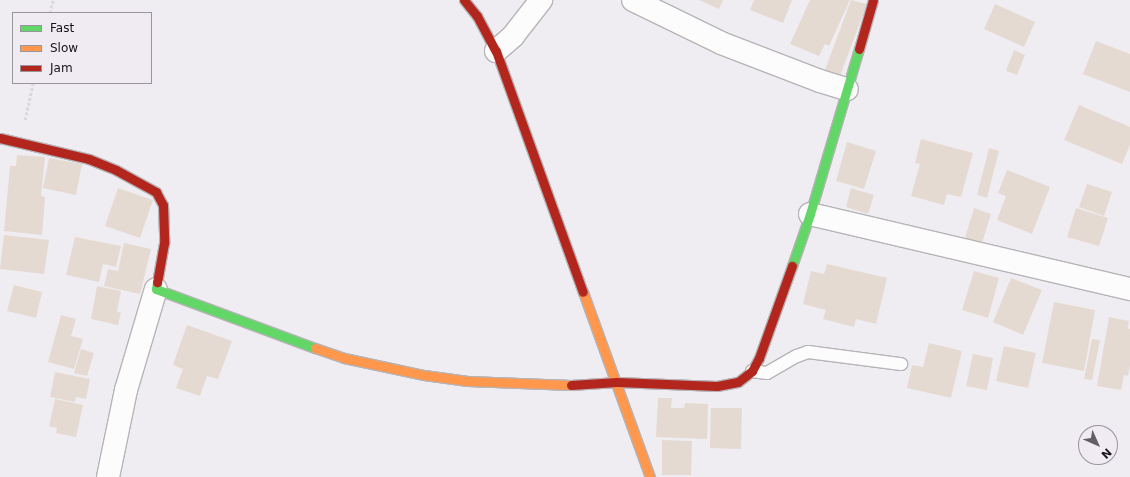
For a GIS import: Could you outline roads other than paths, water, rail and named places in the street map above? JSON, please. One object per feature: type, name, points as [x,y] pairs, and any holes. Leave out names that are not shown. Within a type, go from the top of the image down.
[{"type":"street","points":[[464,0],[477,16],[496,51],[617,382],[650,477]]},
{"type":"street","points":[[496,51],[513,36],[541,0]]},
{"type":"street","points":[[632,0],[721,43],[820,81],[847,89]]},
{"type":"street","points":[[156,289],[252,326],[344,358],[424,375],[468,381],[560,386],[617,382],[717,386],[738,382],[752,371],[770,327],[810,214],[873,0]]},
{"type":"street","points":[[0,138],[89,159],[116,170],[156,192],[163,205],[164,243],[156,289],[126,390],[108,477]]},
{"type":"street","points":[[810,214],[1130,289]]},
{"type":"lane","points":[[752,371],[767,373],[797,356],[808,352],[901,364]]}]
